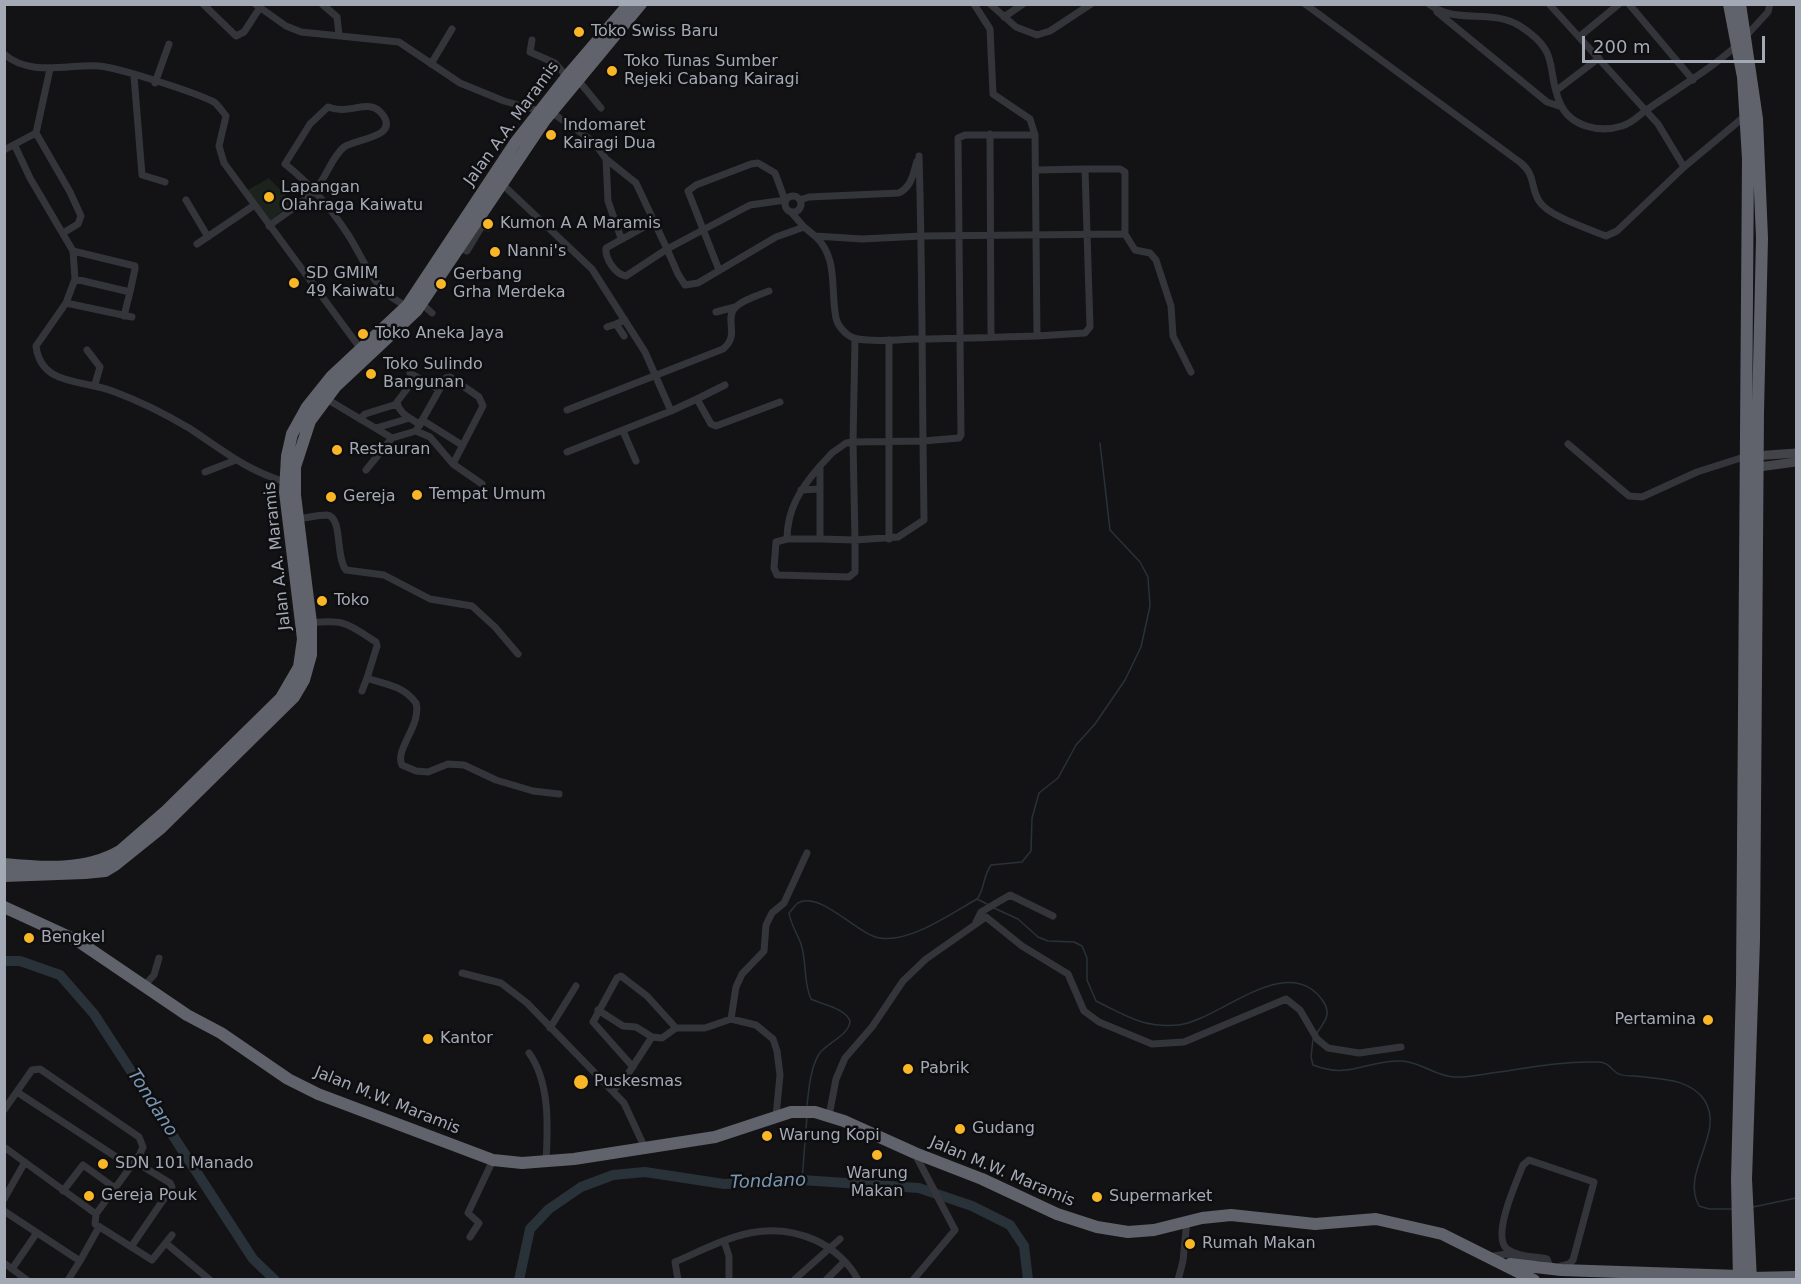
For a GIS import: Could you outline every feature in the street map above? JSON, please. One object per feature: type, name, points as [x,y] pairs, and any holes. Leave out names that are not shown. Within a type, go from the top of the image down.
[{"type":"highway","name":"Jalan A.A. Maramis","points":[[572,78],[629,4]]},
{"type":"highway","points":[[4,876],[105,871],[135,852],[168,815],[294,697],[304,680],[310,661],[311,623],[295,495],[297,456],[310,421],[325,398],[422,304],[452,249],[501,183],[545,112],[572,78],[641,4]]},
{"type":"highway","points":[[1730,4],[1742,40],[1757,119],[1762,237],[1753,462],[1743,984],[1742,1156],[1745,1278]]},
{"type":"highway","points":[[1740,4],[1746,114],[1753,462]]},
{"type":"highway","name":"Jalan A.A. Maramis","points":[[4,864],[61,867],[101,861],[129,844],[168,815],[289,688],[299,667],[303,639],[285,482],[286,456],[292,435],[307,407],[330,377],[407,306],[452,249],[545,112]]},
{"type":"highway","name":"Jalan M.W. Maramis","points":[[4,907],[65,934],[288,1079],[318,1094],[493,1160],[522,1163],[546,1162],[715,1137],[776,1116],[800,1111],[815,1112],[982,1179],[1057,1214],[1096,1227],[1140,1231],[1187,1220],[1231,1215],[1315,1224],[1376,1219],[1442,1234],[1496,1261]]},
{"type":"highway","points":[[1496,1261],[1541,1268],[1745,1278],[1797,1277]]},
{"type":"highway","points":[[1496,1261],[1525,1279]]},
{"type":"main road","points":[[1753,462],[1797,453]]},
{"type":"main road","points":[[1753,462],[1797,462]]},
{"type":"street","points":[[322,4],[337,17],[339,35]]},
{"type":"street","points":[[974,4],[990,29],[993,94],[1030,119],[1034,125],[1038,170],[1037,336]]},
{"type":"street","points":[[990,4],[1004,17],[1030,33],[1042,35],[1091,4]]},
{"type":"street","points":[[1004,17],[1023,4]]},
{"type":"street","points":[[1305,4],[1521,163],[1531,173],[1538,199],[1548,210],[1606,236],[1617,231],[1684,167],[1746,114]]},
{"type":"street","points":[[1549,4],[1645,111],[1668,139],[1684,167]]},
{"type":"street","points":[[1579,37],[1619,4]]},
{"type":"street","points":[[1629,4],[1693,80]]},
{"type":"street","points":[[1431,6],[1458,16],[1504,18],[1521,26],[1551,57],[1557,90],[1562,107],[1568,115],[1580,123],[1604,130],[1630,123],[1693,80],[1742,40],[1768,12],[1770,4]]},
{"type":"street","points":[[204,5],[236,36],[244,32],[257,7],[294,30],[399,42],[460,83],[504,101],[545,112],[594,142],[606,159],[636,183],[685,285],[698,283],[776,237],[804,227]]},
{"type":"street","points":[[1431,6],[1547,102],[1562,107]]},
{"type":"street","points":[[431,64],[452,29]]},
{"type":"street","points":[[532,40],[530,52],[555,63],[601,108]]},
{"type":"street","points":[[155,82],[169,44]]},
{"type":"street","points":[[4,54],[20,63],[50,69],[98,66],[197,95],[220,107],[226,116],[220,155],[253,206],[360,348]]},
{"type":"street","points":[[1557,90],[1599,58]]},
{"type":"street","points":[[50,69],[36,133],[80,211],[81,220],[78,224],[63,233]]},
{"type":"street","points":[[134,76],[142,175],[165,182]]},
{"type":"street","points":[[269,226],[315,191],[344,147],[374,138],[382,131],[385,126],[384,117],[375,107],[366,105],[341,112],[328,107],[310,124],[285,164],[315,191],[346,231],[378,285],[398,302],[407,306]]},
{"type":"street","points":[[4,150],[15,147],[36,133]]},
{"type":"street","points":[[990,134],[991,338]]},
{"type":"street","points":[[787,539],[789,514],[801,490],[832,453],[846,443],[957,439],[961,435],[959,136],[1035,135]]},
{"type":"street","points":[[15,147],[30,178],[73,251],[75,279],[66,303],[36,346],[37,357],[43,367],[54,377],[95,384],[186,426],[252,471],[285,482]]},
{"type":"street","points":[[655,221],[621,238],[605,250],[613,266],[624,276],[667,249],[750,205],[785,200],[791,196],[800,200],[809,197],[899,193],[906,189],[911,181],[919,156],[922,236],[924,520],[898,537],[889,539],[855,540],[787,539],[778,540],[774,546],[775,572],[781,576],[853,575],[855,540],[853,442],[855,339]]},
{"type":"street","points":[[606,159],[608,201],[621,238]]},
{"type":"street","points":[[719,270],[689,197],[690,189],[758,163],[775,174],[785,200],[785,208],[815,236],[826,250],[831,262],[836,321],[855,339],[959,339],[1085,333],[1089,330],[1085,169]]},
{"type":"street","points":[[1038,170],[1120,169],[1125,172],[1125,234],[1135,250],[1150,253],[1156,260],[1171,306],[1173,336],[1191,372]]},
{"type":"street","points":[[501,183],[589,264],[625,320],[655,375],[671,411]]},
{"type":"street","points":[[186,200],[208,237]]},
{"type":"street","points":[[791,212],[799,210],[800,200]]},
{"type":"street","points":[[197,244],[253,206]]},
{"type":"street","points":[[452,249],[467,251],[482,226],[488,228]]},
{"type":"street","points":[[815,236],[862,239],[922,236],[1125,234]]},
{"type":"street","points":[[66,303],[128,316],[135,266],[73,251]]},
{"type":"street","points":[[75,279],[130,292]]},
{"type":"street","points":[[716,312],[735,307],[769,291]]},
{"type":"street","points":[[422,304],[432,313]]},
{"type":"street","points":[[567,411],[727,346],[733,335],[732,314],[735,307]]},
{"type":"street","points":[[607,327],[625,320]]},
{"type":"street","points":[[616,324],[624,336]]},
{"type":"street","points":[[889,340],[889,539]]},
{"type":"street","points":[[87,350],[100,367],[95,384]]},
{"type":"street","points":[[360,419],[365,414],[397,404],[413,375],[438,389]]},
{"type":"street","points":[[366,470],[392,438],[420,425],[438,389],[445,379],[450,378],[479,397],[483,406],[453,464]]},
{"type":"street","points":[[567,452],[671,411],[724,385]]},
{"type":"street","points":[[325,398],[392,438]]},
{"type":"street","points":[[697,399],[711,424],[716,426],[780,402]]},
{"type":"street","points":[[397,404],[400,411],[420,425],[462,445]]},
{"type":"street","points":[[376,428],[410,418]]},
{"type":"street","points":[[420,425],[453,464],[482,484]]},
{"type":"street","points":[[622,431],[636,461]]},
{"type":"street","points":[[1568,444],[1629,496],[1641,497],[1697,472],[1727,463],[1753,462]]},
{"type":"street","points":[[205,472],[236,460]]},
{"type":"street","points":[[1727,463],[1753,462]]},
{"type":"street","points":[[820,466],[820,539]]},
{"type":"street","points":[[801,490],[820,489]]},
{"type":"street","points":[[298,519],[328,515],[334,518],[338,525],[339,557],[346,570],[391,577],[430,599],[472,606],[495,627],[518,654]]},
{"type":"street","points":[[311,623],[336,620],[349,624],[376,642],[362,691]]},
{"type":"street","points":[[367,678],[405,691],[417,704],[417,721],[400,757],[402,765],[416,771],[428,772],[450,763],[464,765],[496,780],[533,791],[559,794]]},
{"type":"street","points":[[731,1019],[736,987],[742,974],[764,951],[766,925],[772,913],[784,903],[807,853]]},
{"type":"street","points":[[975,924],[981,912],[1010,895],[1053,916]]},
{"type":"street","points":[[829,1116],[836,1079],[845,1058],[872,1027],[903,981],[926,959],[983,918],[990,918],[1011,938],[1068,974],[1084,1011],[1099,1022],[1152,1044],[1184,1042],[1283,1000],[1292,1002],[1300,1010],[1317,1040],[1328,1047],[1359,1053],[1401,1047]]},
{"type":"street","points":[[144,986],[154,975],[159,958]]},
{"type":"street","points":[[462,973],[510,988],[613,1090],[624,1103],[644,1146]]},
{"type":"street","points":[[633,1066],[593,1022],[617,978],[621,976],[647,996],[676,1028]]},
{"type":"street","points":[[550,1028],[576,986]]},
{"type":"street","points":[[598,1010],[623,1026],[636,1028],[652,1037],[662,1038],[676,1028],[705,1028],[731,1019],[756,1026],[772,1039],[780,1075],[776,1116]]},
{"type":"street","points":[[613,1090],[633,1066],[652,1037]]},
{"type":"street","points":[[529,1053],[536,1065],[542,1085],[548,1126],[546,1162]]},
{"type":"street","points":[[4,1110],[32,1070],[40,1069],[139,1137],[143,1147],[94,1220],[99,1227],[152,1260],[172,1235]]},
{"type":"street","points":[[17,1092],[132,1163],[170,1183],[172,1187],[131,1247]]},
{"type":"street","points":[[4,1147],[96,1214]]},
{"type":"street","points":[[913,1280],[955,1230],[915,1153]]},
{"type":"street","points":[[470,1237],[478,1223],[468,1213],[493,1160]]},
{"type":"street","points":[[1496,1261],[1506,1254],[1550,1264],[1569,1264],[1572,1260],[1594,1182],[1529,1160],[1522,1165],[1500,1229],[1503,1244],[1508,1250],[1530,1257],[1547,1259],[1550,1264]]},
{"type":"street","points":[[4,1199],[26,1162]]},
{"type":"street","points":[[63,1191],[83,1165],[115,1188]]},
{"type":"street","points":[[4,1211],[80,1261]]},
{"type":"street","points":[[1178,1280],[1184,1262],[1187,1220]]},
{"type":"street","points":[[68,1280],[99,1227]]},
{"type":"street","points":[[678,1280],[675,1262],[724,1241],[762,1229],[795,1233],[830,1248],[858,1280]]},
{"type":"street","points":[[12,1269],[36,1234]]},
{"type":"street","points":[[794,1280],[840,1239]]},
{"type":"street","points":[[724,1241],[729,1256],[729,1280]]},
{"type":"street","points":[[167,1244],[210,1280]]},
{"type":"street","points":[[826,1280],[844,1262]]},
{"type":"street","points":[[4,1263],[27,1280]]},
{"type":"shaded area","name":"Lapangan Olahraga Kaiwatu","points":[[269,178],[293,203],[268,222],[246,191]]},
{"type":"waterway","points":[[807,1105],[810,1079],[819,1054],[846,1031],[850,1021],[839,1010],[811,999],[807,986],[803,951],[789,913],[798,903],[807,901],[817,903],[871,935],[892,938],[917,932],[977,899],[991,865],[1022,862],[1031,851],[1032,818],[1039,793],[1058,778],[1076,745],[1095,724],[1125,680],[1141,647],[1150,606],[1148,577],[1140,562],[1110,530],[1100,443]]},
{"type":"waterway","points":[[977,899],[987,904]]},
{"type":"waterway","points":[[994,908],[1018,919],[1038,937],[1048,941],[1074,942],[1082,946],[1087,958],[1087,980],[1096,1001],[1135,1020],[1155,1025],[1178,1025],[1212,1013],[1252,992],[1272,985],[1291,982],[1308,987],[1326,1006],[1327,1014],[1317,1033]]},
{"type":"waterway","name":"Tondano","points":[[4,961],[20,961],[60,975],[94,1014],[253,1259],[275,1280]]},
{"type":"waterway","points":[[1313,1039],[1311,1057],[1313,1065],[1326,1069],[1349,1070],[1390,1061],[1402,1061],[1447,1076],[1459,1077],[1573,1062],[1601,1062],[1621,1075],[1664,1079],[1683,1084],[1699,1093],[1710,1114],[1710,1127],[1695,1180],[1695,1193],[1699,1206],[1709,1209],[1734,1209]]},
{"type":"waterway","points":[[802,1180],[807,1116]]},
{"type":"waterway","name":"Tondano","points":[[519,1280],[530,1229],[549,1209],[581,1187],[613,1175],[645,1172],[724,1184],[802,1180],[919,1188],[972,1206],[1010,1225],[1024,1246],[1028,1280]]},
{"type":"waterway","points":[[1753,1207],[1796,1198]]},
{"type":"place","name":"Toko Swiss Baru","points":[[579,32]]},
{"type":"place","name":"Toko Tunas Sumber Rejeki Cabang Kairagi","points":[[612,71]]},
{"type":"place","name":"Indomaret Kairagi Dua","points":[[551,135]]},
{"type":"place","name":"Lapangan Olahraga Kaiwatu","points":[[269,197]]},
{"type":"place","name":"Kumon A A Maramis","points":[[488,224]]},
{"type":"place","name":"Nanni's","points":[[495,252]]},
{"type":"place","name":"SD GMIM 49 Kaiwatu","points":[[294,283]]},
{"type":"place","name":"Gerbang Grha Merdeka","points":[[441,284]]},
{"type":"place","name":"Toko Aneka Jaya","points":[[363,334]]},
{"type":"place","name":"Toko Sulindo Bangunan","points":[[371,374]]},
{"type":"place","name":"Restauran","points":[[337,450]]},
{"type":"place","name":"Tempat Umum","points":[[417,495]]},
{"type":"place","name":"Gereja","points":[[331,497]]},
{"type":"place","name":"Toko","points":[[322,601]]},
{"type":"place","name":"Bengkel","points":[[29,938]]},
{"type":"place","name":"Pertamina","points":[[1708,1020]]},
{"type":"place","name":"Kantor","points":[[428,1039]]},
{"type":"place","name":"Pabrik","points":[[908,1069]]},
{"type":"place","name":"Puskesmas","points":[[581,1082]]},
{"type":"place","name":"Gudang","points":[[960,1129]]},
{"type":"place","name":"Warung Kopi","points":[[767,1136]]},
{"type":"place","name":"Warung Makan","points":[[877,1155]]},
{"type":"place","name":"SDN 101 Manado","points":[[103,1164]]},
{"type":"place","name":"Gereja Pouk","points":[[89,1196]]},
{"type":"place","name":"Supermarket","points":[[1097,1197]]},
{"type":"place","name":"Rumah Makan","points":[[1190,1244]]}]
